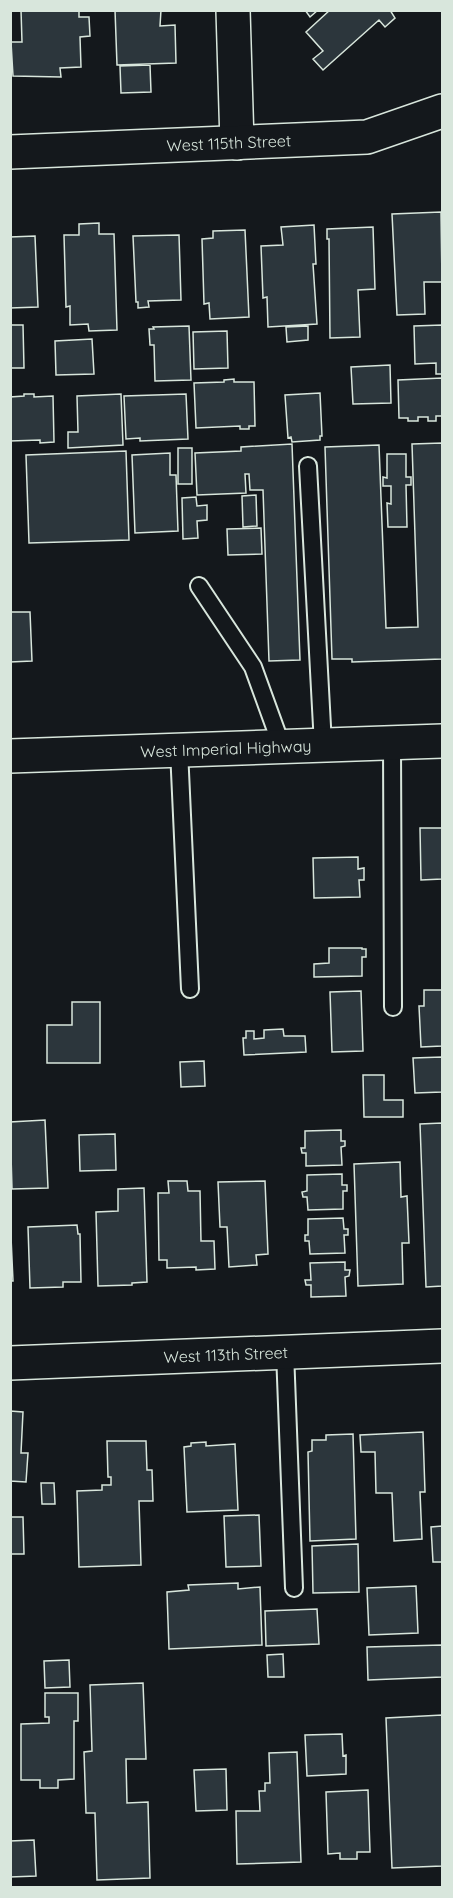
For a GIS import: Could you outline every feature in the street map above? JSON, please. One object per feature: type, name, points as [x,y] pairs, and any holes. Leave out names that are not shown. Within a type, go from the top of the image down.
[{"type":"street","points":[[233,10],[237,143]]},
{"type":"street","name":"West 115th Street","points":[[10,152],[367,137],[442,111]]},
{"type":"street","name":"West Imperial Highway","points":[[10,756],[442,741]]},
{"type":"street","name":"West 113th Street","points":[[10,1362],[442,1347]]},
{"type":"lane","points":[[308,466],[323,745]]},
{"type":"lane","points":[[199,586],[253,667],[282,747]]},
{"type":"lane","points":[[392,743],[393,1007]]},
{"type":"lane","points":[[180,750],[190,988]]},
{"type":"lane","points":[[285,1352],[294,1588]]},
{"type":"building","points":[[21,10],[79,10],[79,17],[89,17],[90,36],[80,37],[81,67],[60,68],[61,77],[13,76],[11,42],[22,42]]},
{"type":"building","points":[[115,10],[161,10],[160,26],[175,25],[176,63],[117,65]]},
{"type":"building","points":[[305,10],[318,10],[310,17]]},
{"type":"building","points":[[330,10],[390,10],[395,18],[385,27],[379,20],[323,70],[313,59],[323,51],[306,32]]},
{"type":"building","points":[[150,65],[151,92],[121,93],[120,66]]},
{"type":"building","points":[[441,212],[442,282],[424,282],[425,314],[397,315],[392,214]]},
{"type":"building","points":[[99,223],[99,234],[114,234],[117,330],[89,331],[88,324],[70,325],[70,306],[66,307],[64,235],[79,235],[79,224]]},
{"type":"building","points":[[314,225],[316,264],[313,264],[317,324],[268,327],[267,297],[263,298],[261,246],[283,245],[281,227]]},
{"type":"building","points":[[373,227],[375,289],[358,290],[360,337],[330,338],[327,229]]},
{"type":"building","points":[[245,230],[249,317],[210,319],[209,303],[204,304],[202,239],[213,238],[213,231]]},
{"type":"building","points":[[179,235],[181,300],[148,301],[149,307],[138,308],[133,236]]},
{"type":"building","points":[[35,236],[38,307],[10,308],[10,237]]},
{"type":"building","points":[[10,325],[23,325],[24,368],[10,368]]},
{"type":"building","points":[[442,325],[442,374],[436,374],[436,363],[415,364],[414,326]]},
{"type":"building","points":[[189,326],[191,380],[155,381],[154,345],[150,345],[149,329]]},
{"type":"building","points":[[308,326],[308,340],[287,342],[286,327]]},
{"type":"building","points":[[227,331],[228,368],[194,369],[193,332]]},
{"type":"building","points":[[92,339],[94,374],[56,375],[55,341]]},
{"type":"building","points":[[390,365],[391,403],[353,404],[351,367]]},
{"type":"building","points":[[442,378],[442,416],[436,416],[436,421],[428,421],[428,417],[418,417],[418,421],[399,418],[398,380]]},
{"type":"building","points":[[234,379],[234,382],[254,382],[255,426],[249,426],[249,429],[240,429],[240,426],[196,428],[194,383],[224,382],[224,380]]},
{"type":"building","points":[[320,393],[322,436],[320,440],[292,442],[291,437],[288,438],[285,395]]},
{"type":"building","points":[[24,394],[34,394],[34,397],[53,396],[54,442],[10,441],[10,397],[24,396]]},
{"type":"building","points":[[121,394],[123,445],[68,448],[68,432],[78,432],[77,396]]},
{"type":"building","points":[[186,394],[188,439],[140,441],[140,438],[126,439],[124,396]]},
{"type":"building","points":[[442,443],[442,659],[352,662],[352,659],[332,659],[325,447],[379,445],[386,628],[418,627],[412,444]]},
{"type":"building","points":[[292,444],[300,660],[269,661],[263,490],[250,490],[249,474],[245,474],[246,493],[197,495],[195,453],[241,451],[241,447]]},
{"type":"building","points":[[178,448],[192,448],[192,484],[178,484]]},
{"type":"building","points":[[126,451],[129,540],[29,543],[26,455]]},
{"type":"building","points":[[170,453],[170,475],[176,475],[178,531],[135,533],[132,455]]},
{"type":"building","points":[[387,454],[406,454],[406,477],[411,477],[411,485],[406,485],[407,527],[388,527],[387,503],[391,504],[391,486],[383,486],[383,477],[387,478]]},
{"type":"building","points":[[256,495],[257,526],[243,527],[242,496]]},
{"type":"building","points":[[196,497],[197,506],[207,505],[207,520],[197,521],[198,538],[183,539],[182,498]]},
{"type":"building","points":[[261,528],[262,554],[228,555],[227,529]]},
{"type":"building","points":[[10,612],[30,612],[32,661],[10,662]]},
{"type":"building","points":[[420,828],[442,828],[442,879],[421,880]]},
{"type":"building","points":[[358,857],[358,869],[364,868],[364,880],[359,880],[360,897],[314,898],[313,858]]},
{"type":"building","points":[[329,948],[366,949],[366,957],[362,957],[362,976],[314,977],[314,964],[329,963]]},
{"type":"building","points":[[424,990],[442,990],[442,1046],[421,1047],[419,1006],[424,1006]]},
{"type":"building","points":[[361,991],[363,1051],[332,1052],[330,992]]},
{"type":"building","points":[[72,1002],[100,1002],[100,1063],[47,1063],[47,1025],[72,1025]]},
{"type":"building","points":[[283,1029],[284,1036],[305,1036],[306,1052],[244,1055],[243,1038],[246,1038],[246,1031],[254,1031],[254,1039],[264,1038],[264,1030]]},
{"type":"building","points":[[442,1057],[442,1092],[415,1093],[413,1058]]},
{"type":"building","points":[[204,1061],[205,1086],[181,1087],[180,1062]]},
{"type":"building","points":[[363,1075],[384,1075],[384,1100],[403,1100],[403,1117],[364,1117]]},
{"type":"building","points":[[45,1120],[48,1188],[12,1189],[10,1122]]},
{"type":"building","points":[[442,1123],[442,1286],[426,1287],[420,1124]]},
{"type":"building","points":[[341,1130],[341,1141],[345,1141],[345,1146],[341,1147],[342,1165],[306,1166],[306,1153],[302,1153],[301,1148],[305,1148],[305,1131]]},
{"type":"building","points":[[115,1134],[116,1170],[80,1171],[79,1135]]},
{"type":"building","points":[[400,1162],[401,1197],[407,1196],[409,1243],[402,1243],[403,1284],[358,1286],[354,1164]]},
{"type":"building","points":[[342,1174],[342,1185],[347,1185],[347,1191],[343,1191],[343,1209],[308,1210],[307,1197],[303,1197],[302,1192],[307,1191],[307,1175]]},
{"type":"building","points":[[168,1181],[187,1181],[188,1191],[200,1191],[201,1241],[214,1241],[215,1269],[167,1268],[167,1260],[159,1260],[158,1193],[169,1193]]},
{"type":"building","points":[[265,1181],[268,1254],[256,1255],[257,1265],[229,1267],[227,1227],[220,1227],[218,1182]]},
{"type":"building","points":[[144,1188],[147,1282],[98,1286],[96,1212],[118,1211],[118,1189]]},
{"type":"building","points":[[10,1215],[13,1281],[11,1281],[10,1288]]},
{"type":"building","points":[[343,1218],[344,1229],[348,1229],[348,1235],[344,1235],[345,1253],[310,1254],[309,1241],[305,1241],[305,1235],[308,1235],[308,1219]]},
{"type":"building","points":[[77,1225],[78,1234],[80,1234],[81,1282],[63,1282],[63,1287],[30,1288],[28,1227]]},
{"type":"building","points":[[345,1262],[345,1270],[350,1270],[349,1276],[345,1277],[346,1296],[311,1297],[311,1285],[306,1285],[305,1280],[311,1280],[310,1263]]},
{"type":"building","points":[[10,1411],[23,1412],[21,1453],[28,1453],[26,1482],[10,1481]]},
{"type":"building","points":[[423,1432],[425,1492],[420,1492],[422,1539],[394,1541],[392,1493],[376,1493],[375,1452],[361,1452],[360,1435]]},
{"type":"building","points":[[353,1434],[356,1539],[310,1541],[308,1452],[312,1451],[312,1440],[326,1440],[326,1435]]},
{"type":"building","points":[[107,1441],[146,1441],[147,1470],[152,1470],[153,1501],[139,1501],[141,1565],[79,1567],[77,1491],[102,1490],[102,1485],[111,1485],[111,1477],[108,1477]]},
{"type":"building","points":[[206,1442],[206,1446],[235,1444],[238,1510],[187,1512],[184,1447],[191,1446],[191,1443]]},
{"type":"building","points":[[41,1483],[54,1483],[55,1504],[42,1504]]},
{"type":"building","points":[[259,1515],[261,1566],[226,1567],[224,1516]]},
{"type":"building","points":[[10,1517],[23,1517],[24,1554],[10,1554]]},
{"type":"building","points":[[442,1526],[442,1562],[433,1562],[431,1527]]},
{"type":"building","points":[[358,1544],[359,1592],[313,1593],[312,1546]]},
{"type":"building","points":[[238,1583],[238,1589],[260,1587],[262,1645],[169,1649],[167,1592],[189,1590],[188,1585]]},
{"type":"building","points":[[416,1586],[418,1633],[369,1635],[367,1588]]},
{"type":"building","points":[[317,1609],[319,1644],[266,1646],[265,1611]]},
{"type":"building","points":[[442,1645],[442,1677],[368,1680],[367,1647]]},
{"type":"building","points":[[283,1654],[284,1677],[268,1677],[267,1655]]},
{"type":"building","points":[[69,1660],[70,1687],[45,1688],[44,1661]]},
{"type":"building","points":[[143,1683],[146,1759],[126,1759],[127,1803],[148,1802],[150,1878],[97,1880],[95,1813],[86,1813],[84,1752],[92,1751],[90,1685]]},
{"type":"building","points":[[45,1693],[78,1693],[78,1721],[74,1721],[74,1779],[58,1780],[58,1788],[40,1788],[40,1780],[21,1780],[21,1724],[49,1723],[49,1717],[45,1717]]},
{"type":"building","points":[[442,1715],[442,1866],[392,1868],[386,1718]]},
{"type":"building","points":[[342,1734],[343,1756],[346,1755],[346,1774],[307,1776],[305,1735]]},
{"type":"building","points":[[297,1752],[301,1862],[237,1864],[236,1811],[260,1811],[259,1791],[265,1791],[265,1783],[270,1783],[269,1753]]},
{"type":"building","points":[[226,1769],[227,1810],[196,1811],[194,1770]]},
{"type":"building","points":[[368,1790],[370,1852],[357,1852],[357,1859],[340,1859],[340,1853],[328,1854],[326,1792]]},
{"type":"building","points":[[34,1840],[36,1876],[10,1877],[10,1841]]}]
